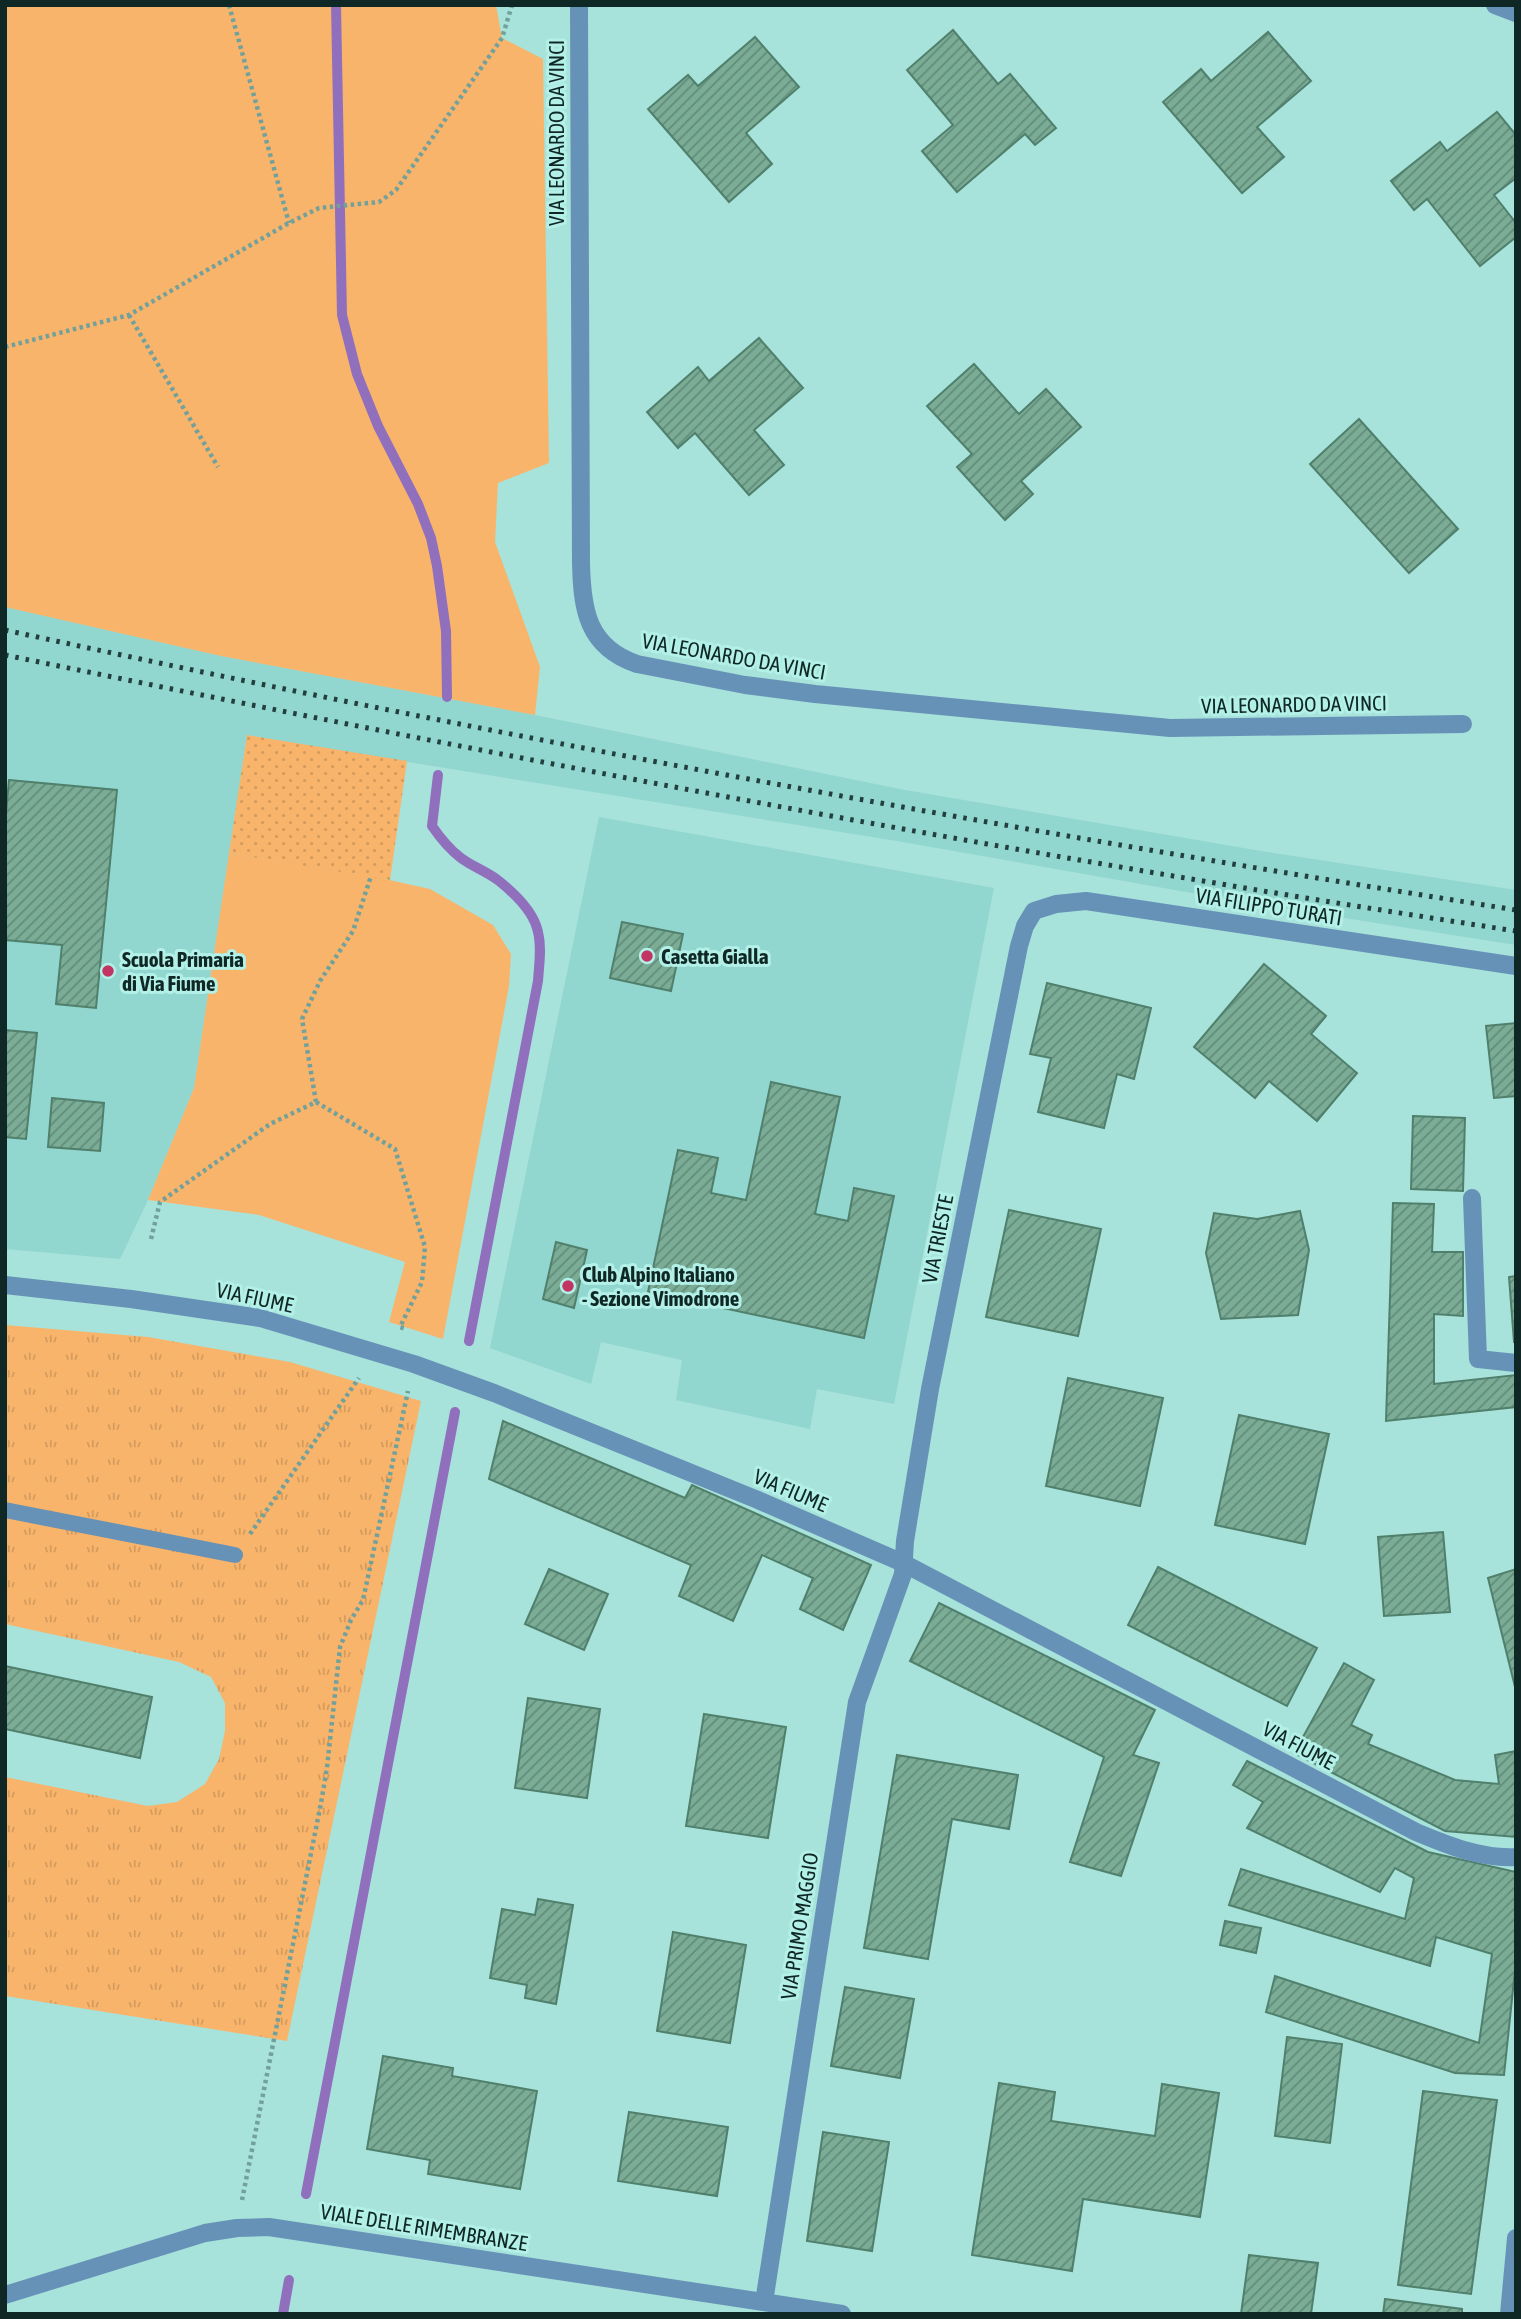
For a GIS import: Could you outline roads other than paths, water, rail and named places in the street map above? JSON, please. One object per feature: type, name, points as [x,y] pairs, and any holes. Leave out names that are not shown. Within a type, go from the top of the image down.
[{"type":"street","name":"VIA LEONARDO DA VINCI","points":[[579,5],[580,563],[586,615],[604,645],[622,658],[637,664],[745,685],[1018,715],[1170,728],[1464,724]]},
{"type":"street","points":[[1495,5],[1516,13]]},
{"type":"street","name":"VIA FILIPPO TURATI","points":[[1025,926],[1034,911],[1056,904],[1086,901],[1516,966]]},
{"type":"street","name":"VIA TRIESTE","points":[[903,1563],[930,1389],[1025,926]]},
{"type":"street","points":[[1472,1198],[1478,1359],[1516,1363]]},
{"type":"street","name":"VIA FIUME","points":[[5,1285],[131,1299],[260,1318],[390,1357],[494,1393],[758,1500],[903,1563],[1416,1832],[1464,1850],[1516,1857]]},
{"type":"street","name":"VIA PRIMO MAGGIO","points":[[764,2302],[857,1702],[903,1574],[903,1563]]},
{"type":"street","name":"VIALE DELLE RIMEMBRANZE","points":[[5,2295],[205,2233],[237,2228],[279,2228],[842,2314]]},
{"type":"street","points":[[1509,2314],[1516,2238]]},
{"type":"lane","points":[[5,1510],[235,1555]]},
{"type":"waterway","points":[[336,5],[342,315],[357,374],[378,426],[418,504],[431,538],[446,631],[447,697]]},
{"type":"waterway","points":[[438,775],[432,826],[457,855],[495,878],[517,897],[536,925],[540,944],[538,981],[469,1341]]},
{"type":"waterway","points":[[306,2194],[455,1412]]},
{"type":"waterway","points":[[283,2314],[289,2280]]},
{"type":"railway","points":[[5,630],[381,708],[759,781],[1137,848],[1516,910]]},
{"type":"railway","points":[[5,655],[759,803],[1137,870],[1516,931]]},
{"type":"place","name":"Casetta Gialla","points":[[647,956]]},
{"type":"place","name":"Scuola Primaria di Via Fiume","points":[[108,971]]},
{"type":"place","name":"Club Alpino Italiano - Sezione Vimodrone","points":[[568,1286]]}]
